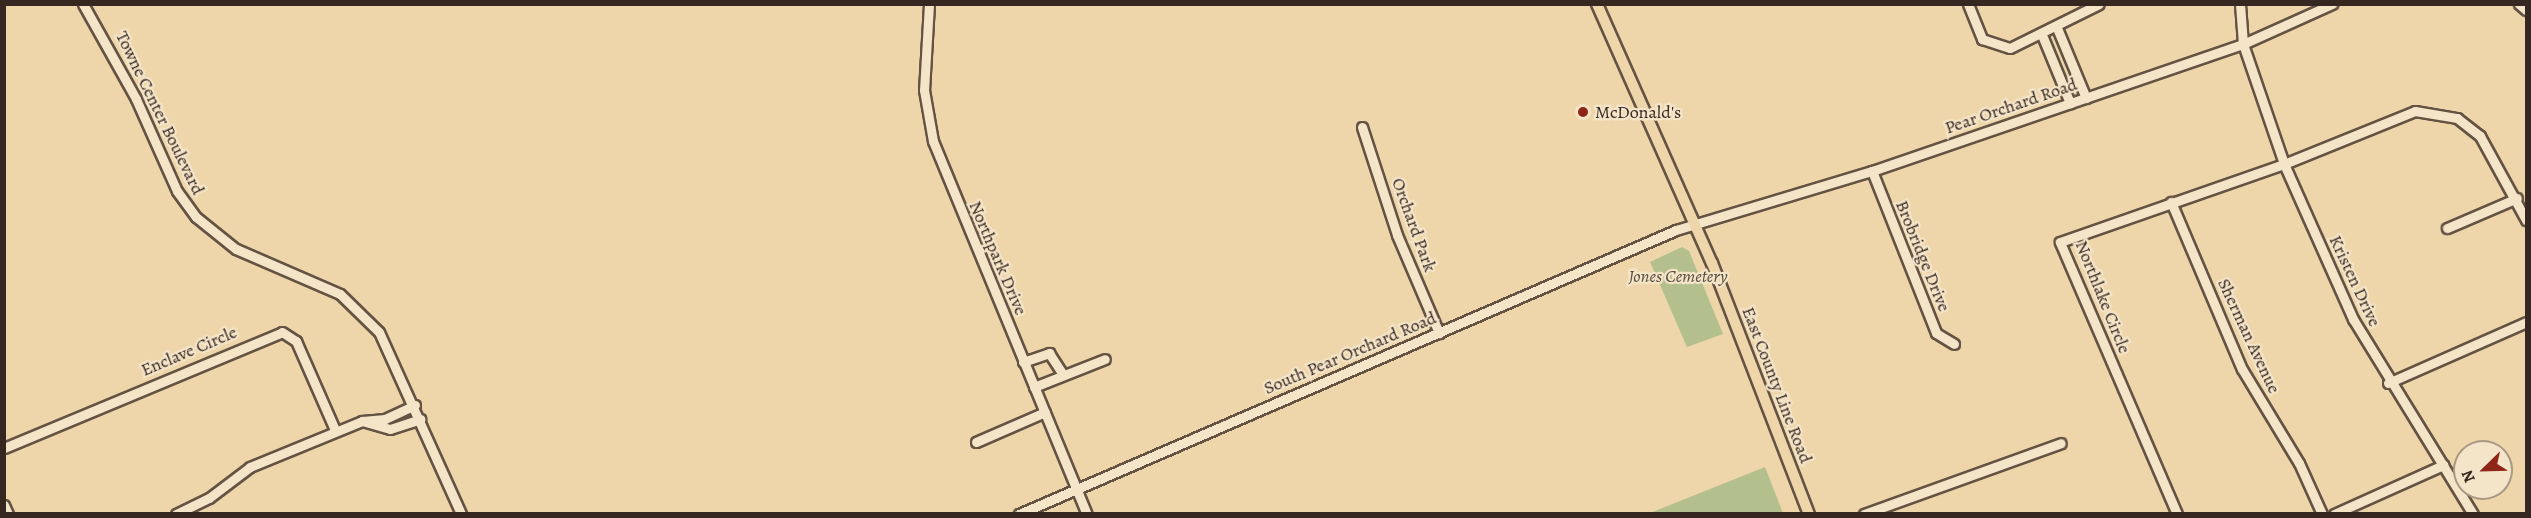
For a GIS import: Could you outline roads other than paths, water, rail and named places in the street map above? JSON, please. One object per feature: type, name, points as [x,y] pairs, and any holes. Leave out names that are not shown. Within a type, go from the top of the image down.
[{"type":"main road","name":"East County Line Road","points":[[1597,4],[1695,225],[1809,513]]},
{"type":"street","name":"Towne Center Boulevard","points":[[83,4],[112,51],[183,202],[236,249],[319,282],[351,303],[388,345],[461,513]]},
{"type":"street","name":"Northpark Drive","points":[[929,4],[924,81],[933,141],[1023,362],[1088,513]]},
{"type":"street","points":[[1968,4],[1982,39],[1997,47],[2042,35],[2099,4]]},
{"type":"street","name":"Kristen Drive","points":[[2241,4],[2243,44],[2284,164],[2353,319],[2388,383],[2473,513]]},
{"type":"street","name":"Pear Orchard Road","points":[[1695,225],[1872,171],[2243,44],[2332,4]]},
{"type":"street","points":[[2519,4],[2526,10]]},
{"type":"street","points":[[2057,28],[2086,98]]},
{"type":"street","points":[[2042,35],[2070,103]]},
{"type":"street","name":"Northlake Circle","points":[[2177,513],[2060,242],[2284,164],[2392,117],[2437,112],[2480,136],[2517,198],[2526,220]]},
{"type":"street","name":"Orchard Park","points":[[1362,127],[1397,235],[1439,333]]},
{"type":"street","name":"Brobridge Drive","points":[[1872,171],[1936,333],[1954,344]]},
{"type":"street","points":[[2447,228],[2517,198]]},
{"type":"street","name":"Sherman Avenue","points":[[2171,202],[2242,369],[2299,464],[2322,513]]},
{"type":"street","name":"South Pear Orchard Road","points":[[1019,513],[1695,225]]},
{"type":"street","points":[[2388,383],[2526,322]]},
{"type":"street","name":"Enclave Circle","points":[[4,448],[282,332],[296,341],[336,430]]},
{"type":"street","points":[[1023,362],[1049,353],[1062,373]]},
{"type":"street","points":[[1034,387],[1062,373],[1106,359]]},
{"type":"street","points":[[176,513],[209,498],[250,467],[336,430],[362,421],[382,419],[415,405]]},
{"type":"street","points":[[976,442],[1045,412]]},
{"type":"street","points":[[362,421],[382,429],[420,418]]},
{"type":"street","points":[[382,419],[382,429]]},
{"type":"street","points":[[1864,513],[2061,443]]},
{"type":"street","points":[[2334,513],[2443,465]]},
{"type":"street","points":[[4,505],[8,513]]},
{"type":"place","name":"McDonald's","points":[[1583,112]]},
{"type":"park label","name":"Jones Cemetery","points":[[1678,276]]}]
